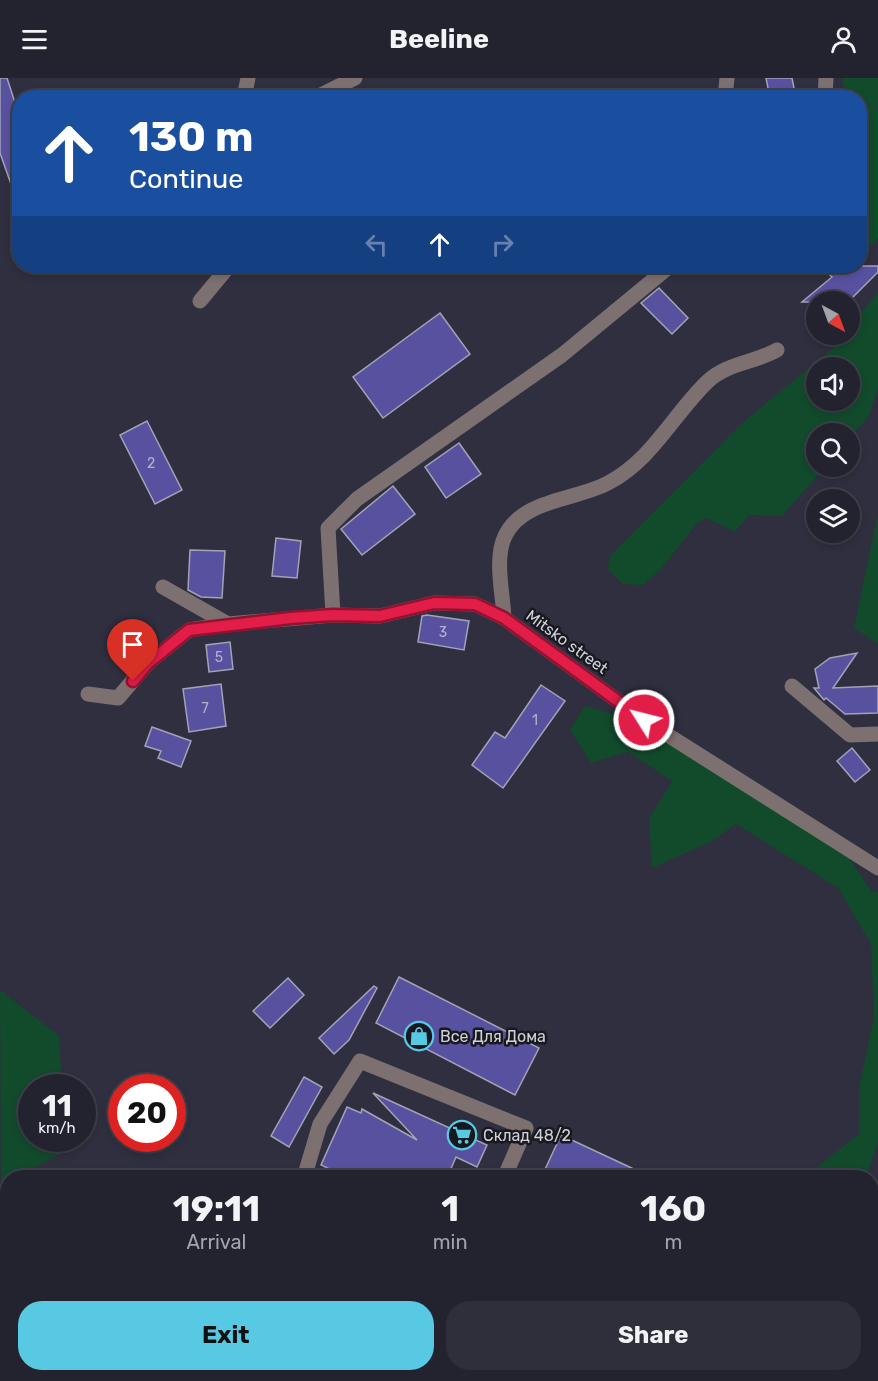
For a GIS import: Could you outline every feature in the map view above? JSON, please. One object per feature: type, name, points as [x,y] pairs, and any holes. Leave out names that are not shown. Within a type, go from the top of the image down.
[{"type":"lane","points":[[331,90],[355,78]]},
{"type":"lane","points":[[200,301],[223,273]]},
{"type":"lane","points":[[333,615],[328,528],[357,499],[562,355],[662,273]]},
{"type":"lane","points":[[504,618],[501,555],[505,535],[525,513],[544,504],[585,495],[610,482],[637,462],[707,382],[726,367],[762,359],[777,350]]},
{"type":"lane","points":[[163,587],[228,624]]},
{"type":"lane","name":"Mitsko street","points":[[88,694],[118,698],[148,663],[189,630],[228,624],[333,615],[380,616],[434,603],[475,604],[504,618],[644,720],[878,868]]},
{"type":"lane","points":[[792,686],[850,735],[878,734]]},
{"type":"lane","points":[[306,1170],[320,1124],[360,1061],[526,1128],[508,1170]]},
{"type":"green space","points":[[842,78],[878,78],[878,238],[871,246],[867,245],[867,90],[844,90]]},
{"type":"green space","points":[[878,292],[878,387],[869,416],[860,426],[860,423],[806,423],[806,477],[816,477],[782,516],[749,515],[735,532],[706,518],[698,522],[661,569],[643,585],[623,584],[608,570],[610,556],[742,423],[806,370],[806,411],[860,411],[860,357],[822,357],[837,345],[860,345],[860,314]]},
{"type":"green space","points":[[878,514],[878,644],[854,628]]},
{"type":"green space","points":[[585,706],[623,717],[842,847],[872,892],[878,891],[878,1142],[868,1170],[814,1170],[859,1134],[859,1089],[874,1016],[871,944],[838,888],[736,824],[712,841],[652,868],[649,819],[672,781],[628,752],[591,763],[570,730]]},
{"type":"green space","points":[[0,990],[59,1036],[61,1074],[18,1074],[18,1152],[64,1152],[31,1170],[1,1170]]},
{"type":"building","points":[[0,78],[7,78],[12,93],[12,187],[0,153]]},
{"type":"building","points":[[766,78],[792,78],[794,90],[768,90]]},
{"type":"building","points":[[867,266],[878,266],[878,272],[859,291],[815,291],[832,277],[830,275],[832,273],[867,273]]},
{"type":"building","points":[[659,288],[688,318],[672,334],[641,303]]},
{"type":"building","points":[[440,313],[470,354],[383,418],[353,377]]},
{"type":"building","points":[[147,421],[182,490],[155,504],[120,435]]},
{"type":"building","points":[[459,443],[481,474],[446,498],[425,467]]},
{"type":"building","points":[[393,486],[415,514],[362,555],[341,529]]},
{"type":"building","points":[[276,538],[301,541],[297,578],[272,576]]},
{"type":"building","points":[[190,550],[225,551],[222,598],[201,597],[188,590]]},
{"type":"building","points":[[422,616],[469,621],[464,650],[418,642]]},
{"type":"building","points":[[230,642],[233,669],[209,672],[206,645]]},
{"type":"building","points":[[857,653],[833,688],[878,686],[878,713],[845,714],[826,698],[824,700],[814,688],[819,688],[815,669],[830,658]]},
{"type":"building","points":[[221,684],[226,726],[189,732],[183,689]]},
{"type":"building","points":[[541,685],[565,701],[503,788],[472,765],[495,732],[505,738]]},
{"type":"building","points":[[152,727],[191,741],[181,767],[158,758],[161,751],[145,746]]},
{"type":"building","points":[[852,748],[870,770],[855,782],[837,761]]},
{"type":"building","points":[[399,977],[539,1048],[515,1095],[376,1023]]},
{"type":"building","points":[[288,978],[304,995],[270,1028],[253,1011]]},
{"type":"building","points":[[374,986],[377,988],[349,1040],[334,1054],[319,1038]]},
{"type":"building","points":[[304,1077],[322,1087],[289,1147],[271,1136]]},
{"type":"building","points":[[373,1093],[487,1145],[477,1167],[456,1157],[450,1170],[332,1170],[321,1165],[347,1107],[361,1113],[362,1109],[417,1140]]},
{"type":"building","points":[[561,1135],[636,1170],[545,1170]]},
{"type":"place","name":"Все Для Дома","points":[[419,1036]]},
{"type":"place","name":"Склад 48/2","points":[[462,1135]]},
{"type":"route","points":[[133,681],[148,663],[189,630],[291,618],[333,615],[380,616],[434,603],[475,604],[504,618],[644,720]]}]
